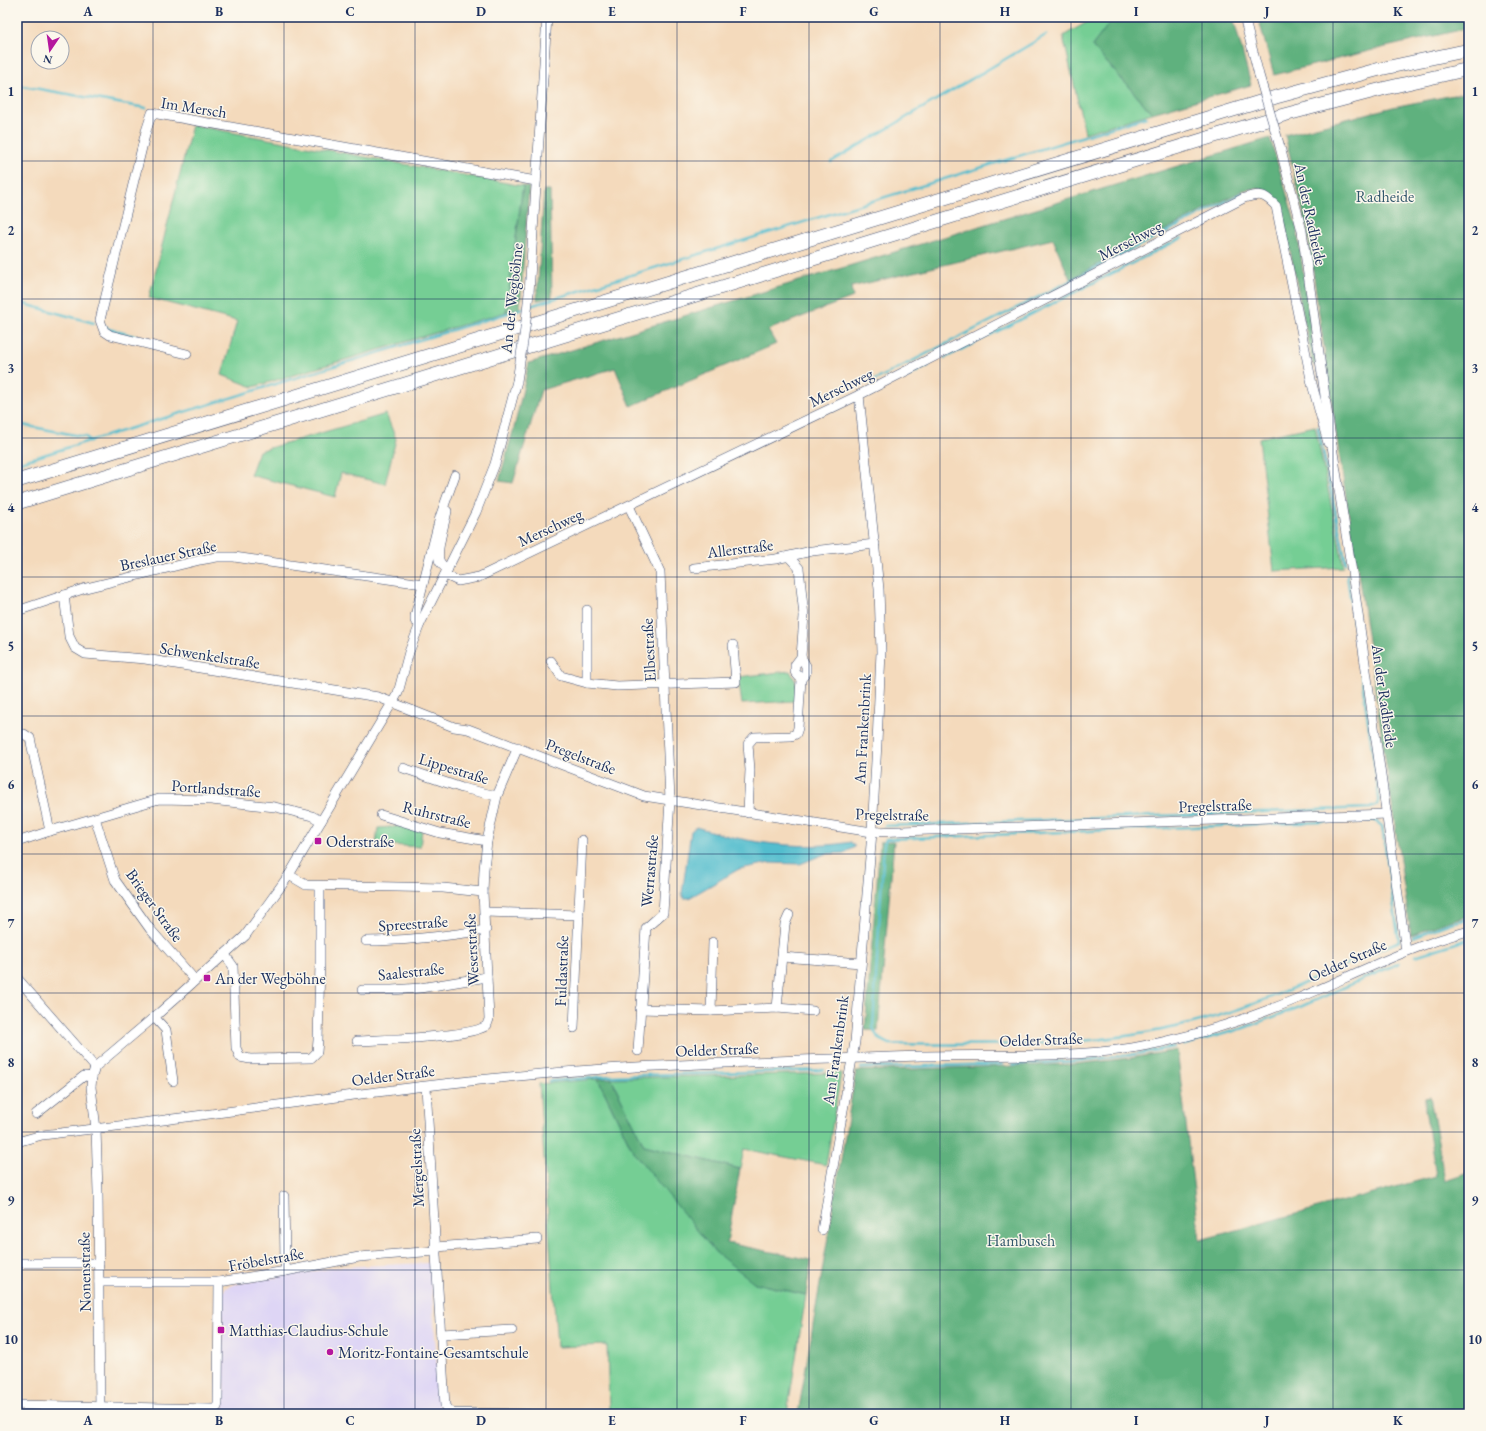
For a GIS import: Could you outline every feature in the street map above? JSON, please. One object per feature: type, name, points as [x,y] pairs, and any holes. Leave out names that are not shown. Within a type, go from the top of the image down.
[{"type":"highway","points":[[17,481],[1276,97],[1380,69],[1469,50]]},
{"type":"highway","points":[[17,503],[1273,118],[1386,88],[1469,69]]},
{"type":"street","name":"An der Wegböhne","points":[[95,1067],[245,936],[289,875],[393,703],[398,693],[409,652],[420,624],[476,512],[495,464],[517,382],[525,329],[529,293],[547,17]]},
{"type":"street","name":"An der Radheide","points":[[1244,17],[1302,231],[1406,951]]},
{"type":"street","name":"Im Mersch","points":[[187,354],[110,335],[104,331],[100,320],[146,131],[152,113],[536,182]]},
{"type":"street","name":"An der Radheide","points":[[1244,198],[1257,194],[1267,197],[1276,206],[1312,384],[1328,442],[1332,446]]},
{"type":"street","name":"Merschweg","points":[[446,572],[458,581],[479,577],[859,395],[1244,198]]},
{"type":"street","name":"Am Frankenbrink","points":[[822,1230],[855,1042],[872,832],[880,652],[879,589],[859,395]]},
{"type":"street","points":[[420,624],[415,621],[415,616],[440,517],[455,475]]},
{"type":"street","points":[[446,572],[439,559],[448,498]]},
{"type":"street","name":"Elbestraße","points":[[629,506],[660,572],[670,800]]},
{"type":"street","name":"Allerstraße","points":[[694,568],[776,559],[812,551],[875,544]]},
{"type":"street","points":[[748,813],[750,770],[748,744],[754,737],[791,736],[796,734],[798,728],[801,679],[795,672],[796,665],[801,657],[804,616],[799,568],[812,551]]},
{"type":"street","name":"Allerstraße","points":[[789,556],[799,568]]},
{"type":"street","name":"Breslauer Straße","points":[[17,611],[86,588],[217,557],[234,557],[423,584]]},
{"type":"street","name":"Schwenkelstraße","points":[[64,595],[69,636],[75,648],[85,654],[145,659],[378,697],[393,703]]},
{"type":"street","points":[[587,610],[587,683]]},
{"type":"street","points":[[551,662],[560,676],[587,683],[617,686],[736,682],[732,645]]},
{"type":"street","name":"Pregelstraße","points":[[393,703],[454,727],[468,729],[518,747],[644,796],[872,832],[1387,814]]},
{"type":"street","points":[[17,734],[24,734],[30,738],[50,830]]},
{"type":"street","name":"Weserstraße","points":[[357,1041],[429,1037],[462,1033],[487,1024],[489,1019],[486,930],[483,892],[487,841],[497,796],[518,747]]},
{"type":"street","name":"Lippestraße","points":[[403,768],[462,788],[497,796]]},
{"type":"street","name":"Portlandstraße","points":[[17,842],[50,830],[159,799],[211,800],[275,807],[312,816],[321,821]]},
{"type":"street","name":"Werrastraße","points":[[638,1051],[646,928],[663,914],[670,800]]},
{"type":"street","name":"Ruhrstraße","points":[[381,815],[440,833],[487,841]]},
{"type":"street","name":"Brieger Straße","points":[[95,818],[115,880],[150,929],[195,980]]},
{"type":"street","name":"Fuldastraße","points":[[574,1028],[582,840]]},
{"type":"street","points":[[289,875],[306,885],[443,888],[483,892]]},
{"type":"street","points":[[225,954],[234,966],[236,1048],[240,1057],[250,1060],[311,1058],[318,1052],[320,886]]},
{"type":"street","name":"Fuldastraße","points":[[484,912],[579,915]]},
{"type":"street","points":[[778,1008],[785,924],[789,915]]},
{"type":"street","name":"Spreestraße","points":[[366,941],[426,939],[486,930]]},
{"type":"street","name":"Oelder Straße","points":[[17,1142],[42,1135],[544,1073],[637,1067],[922,1056],[1076,1053],[1131,1048],[1179,1038],[1236,1022],[1299,998],[1406,951],[1469,931]]},
{"type":"street","points":[[711,1011],[713,942]]},
{"type":"street","points":[[782,957],[861,963]]},
{"type":"street","name":"Saalestraße","points":[[362,990],[420,988],[487,977]]},
{"type":"street","points":[[17,978],[95,1067],[92,1077],[92,1098],[96,1129]]},
{"type":"street","points":[[640,1009],[711,1011],[778,1008],[813,1011]]},
{"type":"street","points":[[154,1017],[166,1030],[173,1081]]},
{"type":"street","points":[[36,1114],[84,1076],[92,1077]]},
{"type":"street","name":"Mergelstraße","points":[[426,1087],[444,1400],[448,1410],[452,1413],[528,1414]]},
{"type":"street","name":"Nonenstraße","points":[[96,1129],[100,1411]]},
{"type":"street","points":[[284,1196],[286,1271]]},
{"type":"street","points":[[436,1249],[537,1239]]},
{"type":"street","name":"Fröbelstraße","points":[[99,1282],[219,1282],[359,1257],[436,1249]]},
{"type":"street","points":[[17,1263],[99,1263]]},
{"type":"street","points":[[17,1405],[100,1411],[170,1411],[214,1409],[218,1404],[219,1282]]},
{"type":"street","points":[[441,1334],[512,1330]]},
{"type":"shaded area","name":"Moritz-Fontaine-Gesamtschule","points":[[430,1263],[440,1411],[421,1414],[224,1414],[222,1293],[226,1288],[236,1284],[339,1267]]},
{"type":"green space","points":[[1096,17],[1114,18],[1092,46],[1152,113],[1085,133],[1063,36]]},
{"type":"green space","points":[[1114,17],[1233,17],[1251,85],[1152,113],[1092,46]]},
{"type":"green space","points":[[1258,17],[1469,17],[1469,28],[1274,75]]},
{"type":"green space","name":"Radheide","points":[[1469,92],[1469,916],[1449,921],[1411,935],[1307,228],[1285,135],[1393,107]]},
{"type":"green space","points":[[192,125],[523,186],[506,312],[253,387],[222,375],[237,321],[149,298]]},
{"type":"green space","points":[[1270,138],[1297,228],[1316,365],[1313,365],[1281,205],[1269,192],[1265,190],[1244,190],[1070,279],[1053,239],[851,287],[853,297],[768,330],[776,344],[631,406],[615,368],[541,390],[513,483],[499,481],[515,424],[529,363]]},
{"type":"green space","points":[[523,186],[529,187],[520,308],[506,312]]},
{"type":"green space","points":[[544,190],[550,190],[552,297],[537,300]]},
{"type":"green space","points":[[386,414],[396,439],[385,484],[341,473],[335,497],[250,475],[259,451]]},
{"type":"green space","points":[[1315,426],[1344,567],[1274,571],[1259,438]]},
{"type":"green space","points":[[790,671],[796,682],[795,701],[742,704],[738,677]]},
{"type":"green space","points":[[405,826],[422,830],[420,847],[376,844],[378,828]]},
{"type":"green space","points":[[894,841],[878,1031],[865,1030],[880,842]]},
{"type":"green space","name":"Hambusch","points":[[1177,1050],[1200,1240],[1436,1176],[1425,1109],[1425,1098],[1430,1097],[1445,1181],[1469,1173],[1469,1414],[798,1414],[856,1071],[1076,1064],[1131,1058]]},
{"type":"green space","points":[[841,1073],[826,1165],[744,1149],[740,1169],[644,1145],[611,1078]]},
{"type":"green space","points":[[611,1078],[644,1145],[740,1169],[727,1243],[811,1260],[806,1295],[755,1283],[715,1252],[634,1153],[598,1079]]},
{"type":"green space","points":[[598,1079],[634,1153],[755,1283],[806,1295],[787,1414],[609,1410],[607,1345],[557,1347],[539,1084]]},
{"type":"water","points":[[696,827],[715,833],[772,844],[813,846],[851,842],[855,847],[844,853],[825,854],[800,864],[770,863],[739,869],[689,898],[684,898],[682,894],[691,831]]},
{"type":"waterway","points":[[831,162],[1046,35]]},
{"type":"waterway","points":[[17,85],[146,108]]},
{"type":"waterway","points":[[530,306],[1146,117]]},
{"type":"waterway","points":[[869,383],[1243,193]]},
{"type":"waterway","points":[[945,358],[1182,238]]},
{"type":"waterway","points":[[17,302],[94,323]]},
{"type":"waterway","points":[[17,463],[525,308]]},
{"type":"waterway","points":[[105,326],[109,329],[138,337]]},
{"type":"waterway","points":[[907,377],[928,366]]},
{"type":"waterway","points":[[17,424],[86,437],[90,441]]},
{"type":"waterway","points":[[1318,427],[1346,563]]},
{"type":"waterway","points":[[885,826],[1370,808],[1377,805],[1379,798],[1347,575]]},
{"type":"waterway","points":[[1374,820],[1382,826],[1399,941],[1289,990],[1262,1001],[1205,1020],[1141,1034],[1105,1039],[998,1045],[890,1044],[879,1038],[874,1030],[884,844],[886,839],[1374,820]]},
{"type":"waterway","points":[[1413,937],[1450,923],[1469,919]]},
{"type":"waterway","points":[[1415,956],[1469,939]]},
{"type":"waterway","points":[[1184,1045],[1241,1029],[1300,1007],[1399,963]]},
{"type":"waterway","points":[[1013,1064],[1075,1061],[1130,1055],[1174,1047]]},
{"type":"waterway","points":[[861,1068],[1003,1064]]},
{"type":"waterway","points":[[549,1081],[610,1076],[824,1070]]},
{"type":"place","name":"Oderstraße","points":[[318,841]]},
{"type":"place","name":"An der Wegböhne","points":[[207,978]]},
{"type":"place","name":"Matthias-Claudius-Schule","points":[[221,1330]]},
{"type":"place","name":"Moritz-Fontaine-Gesamtschule","points":[[330,1352]]}]
